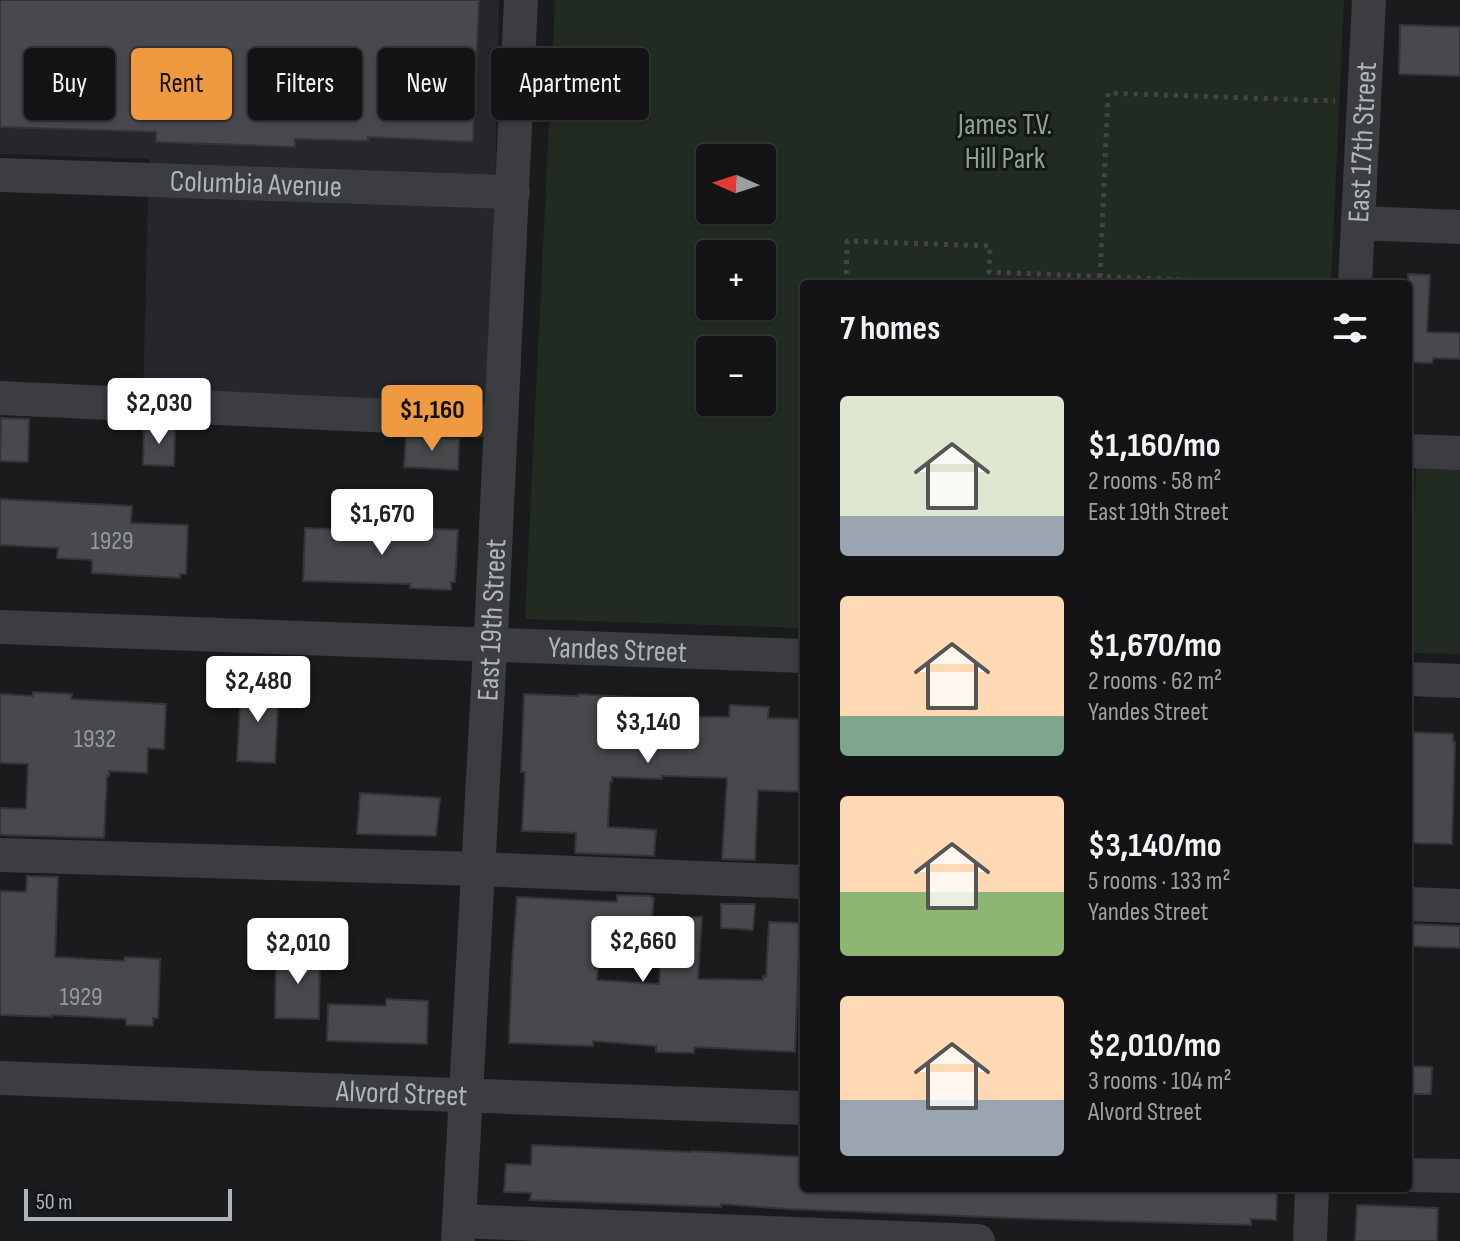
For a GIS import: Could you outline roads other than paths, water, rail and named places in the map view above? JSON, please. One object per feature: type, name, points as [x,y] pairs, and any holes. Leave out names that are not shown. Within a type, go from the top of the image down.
[{"type":"street","name":"East 19th Street","points":[[458,1231],[491,644],[521,0]]},
{"type":"street","name":"East 17th Street","points":[[1355,280],[1369,0]]},
{"type":"street","name":"Columbia Avenue","points":[[0,175],[513,192]]},
{"type":"street","points":[[1358,223],[1460,227]]},
{"type":"street","points":[[0,398],[501,421]]},
{"type":"street","points":[[1412,451],[1460,453]]},
{"type":"street","name":"Yandes Street","points":[[0,627],[800,656]]},
{"type":"street","points":[[1412,679],[1460,681]]},
{"type":"street","points":[[0,855],[800,882]]},
{"type":"street","points":[[1412,904],[1460,906]]},
{"type":"street","name":"Alvord Street","points":[[0,1078],[800,1108]]},
{"type":"street","points":[[1412,1175],[1460,1176]]},
{"type":"street","points":[[1310,1241],[1312,1192]]},
{"type":"street","points":[[458,1231],[978,1241]]},
{"type":"park label","name":"James T.V. Hill Park","points":[[1005,141]]}]
